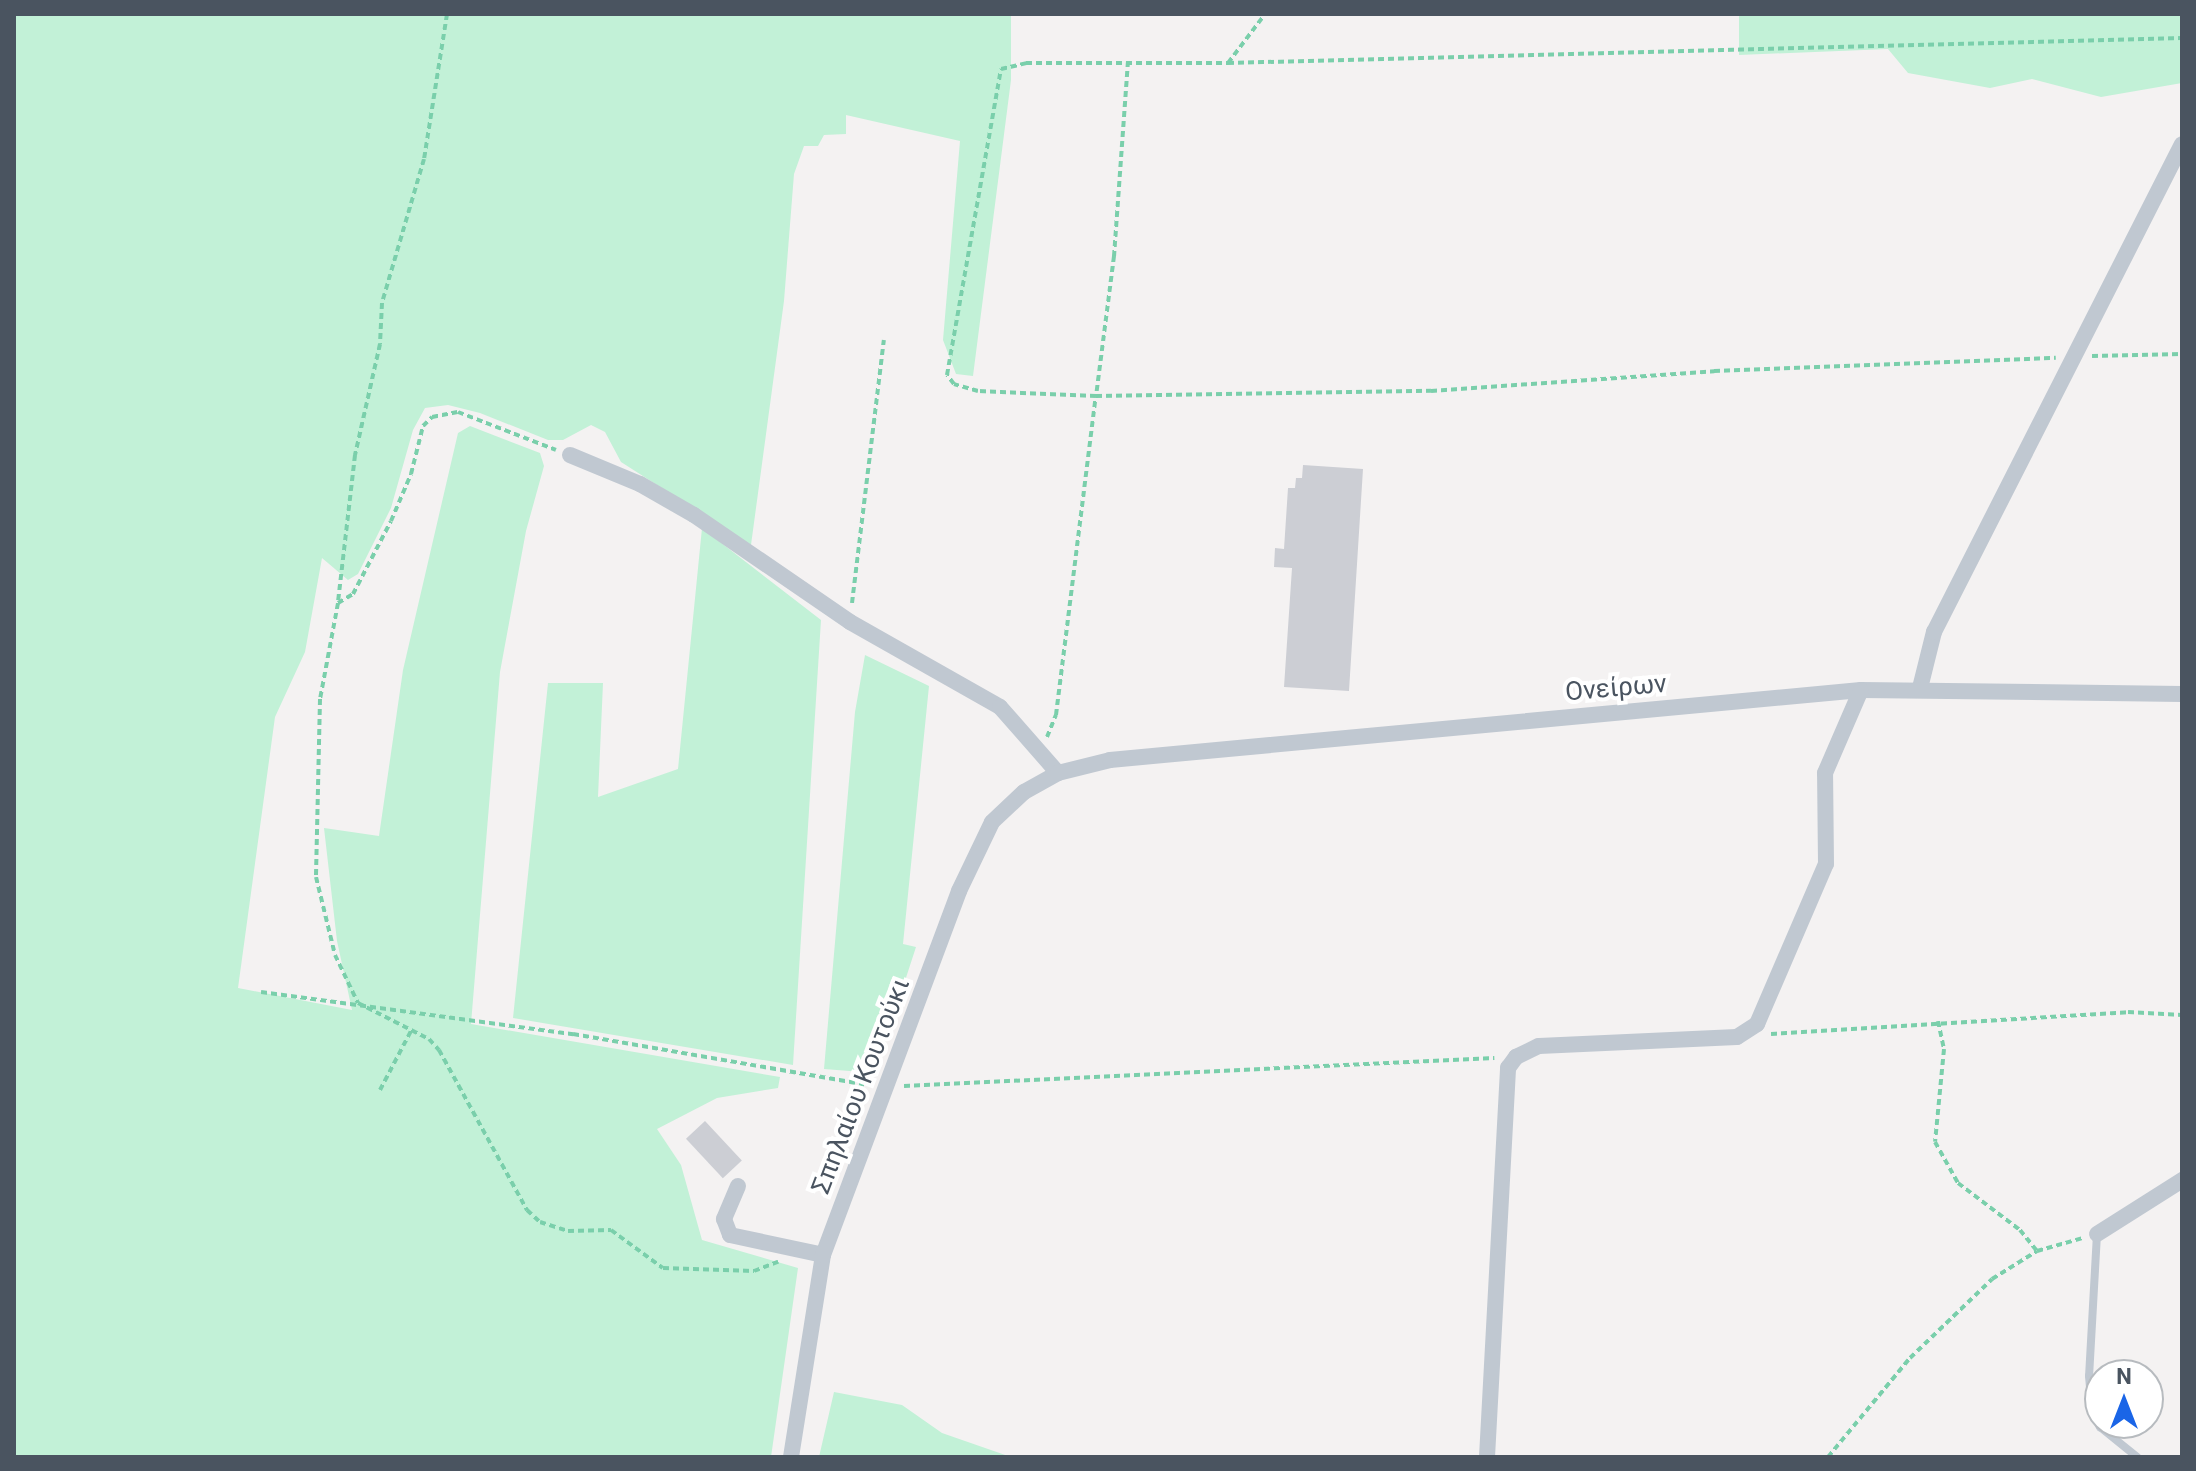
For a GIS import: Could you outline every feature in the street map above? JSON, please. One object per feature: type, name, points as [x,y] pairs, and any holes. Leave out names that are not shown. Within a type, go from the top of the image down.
[{"type":"street","points":[[1920,688],[1934,632],[2077,356],[2182,144]]},
{"type":"street","points":[[570,455],[640,484],[694,515],[850,622],[1000,707],[1042,750],[1058,773]]},
{"type":"street","name":"Ονείρων","points":[[1058,773],[1110,760],[1861,690],[1920,688],[2182,694]]},
{"type":"street","points":[[1487,1457],[1508,1068],[1516,1057],[1539,1046],[1737,1037],[1757,1024],[1826,864],[1825,773],[1861,690]]},
{"type":"street","name":"Σπηλαίου Κουτούκι","points":[[791,1457],[823,1255],[959,891],[992,822],[1024,792],[1058,773]]},
{"type":"street","points":[[2097,1234],[2182,1180]]},
{"type":"street","points":[[738,1186],[724,1219],[730,1235],[823,1255]]},
{"type":"lane","points":[[2097,1234],[2089,1376],[2092,1409],[2100,1427],[2137,1457]]},
{"type":"path","points":[[447,14],[421,171],[382,303],[380,344],[355,455],[338,603],[320,699],[316,877],[335,955],[358,1003],[439,1050],[527,1210],[540,1222],[568,1231],[611,1230],[663,1268],[688,1271],[774,1267],[790,1249]]},
{"type":"path","points":[[1228,63],[1265,14]]},
{"type":"path","points":[[2182,38],[1228,63],[1128,61],[1009,64],[1001,69],[947,357],[947,375],[954,384],[978,391],[1096,396],[1431,391],[1714,371],[2182,354]]},
{"type":"path","points":[[1042,750],[1056,715],[1114,256],[1128,61]]},
{"type":"path","points":[[850,622],[884,340]]},
{"type":"path","points":[[338,603],[353,594],[391,521],[411,474],[423,426],[432,417],[458,412],[570,455]]},
{"type":"path","points":[[1768,1034],[1938,1021],[2128,1012],[2182,1015]]},
{"type":"path","points":[[1938,1021],[1944,1049],[1935,1142],[1958,1183],[2020,1230],[2037,1251]]},
{"type":"path","points":[[380,1090],[411,1031]]},
{"type":"path","points":[[1828,1457],[1949,1316],[1992,1279],[2037,1251],[2097,1234]]},
{"type":"green space","points":[[14,14],[1011,14],[1011,80],[973,376],[956,374],[943,340],[960,141],[846,115],[846,134],[824,135],[818,146],[804,146],[794,174],[784,301],[751,545],[621,462],[605,432],[591,425],[563,440],[548,440],[480,413],[448,405],[425,408],[413,430],[391,508],[358,574],[348,580],[322,558],[305,652],[275,717],[238,988],[352,1010],[337,941],[324,828],[379,836],[403,670],[458,433],[470,426],[540,453],[544,466],[526,531],[500,672],[471,1024],[780,1077],[778,1088],[717,1098],[657,1129],[681,1165],[702,1240],[798,1268],[771,1457],[14,1457]]},
{"type":"green space","points":[[1739,14],[2182,14],[2182,83],[2101,97],[2032,79],[1990,88],[1908,73],[1888,49],[1739,55]]},
{"type":"green space","points":[[702,528],[821,620],[793,1065],[513,1018],[548,683],[603,683],[598,797],[678,769]]},
{"type":"green space","points":[[865,655],[929,686],[903,944],[916,947],[875,1073],[824,1069],[855,712]]},
{"type":"green space","points":[[834,1392],[902,1405],[942,1433],[1011,1457],[819,1457]]},
{"type":"building","points":[[1303,465],[1363,469],[1349,691],[1284,687],[1292,568],[1274,567],[1275,548],[1284,549],[1288,488],[1295,488],[1296,478],[1302,478]]},
{"type":"building","points":[[705,1121],[742,1160],[723,1178],[686,1139]]}]
